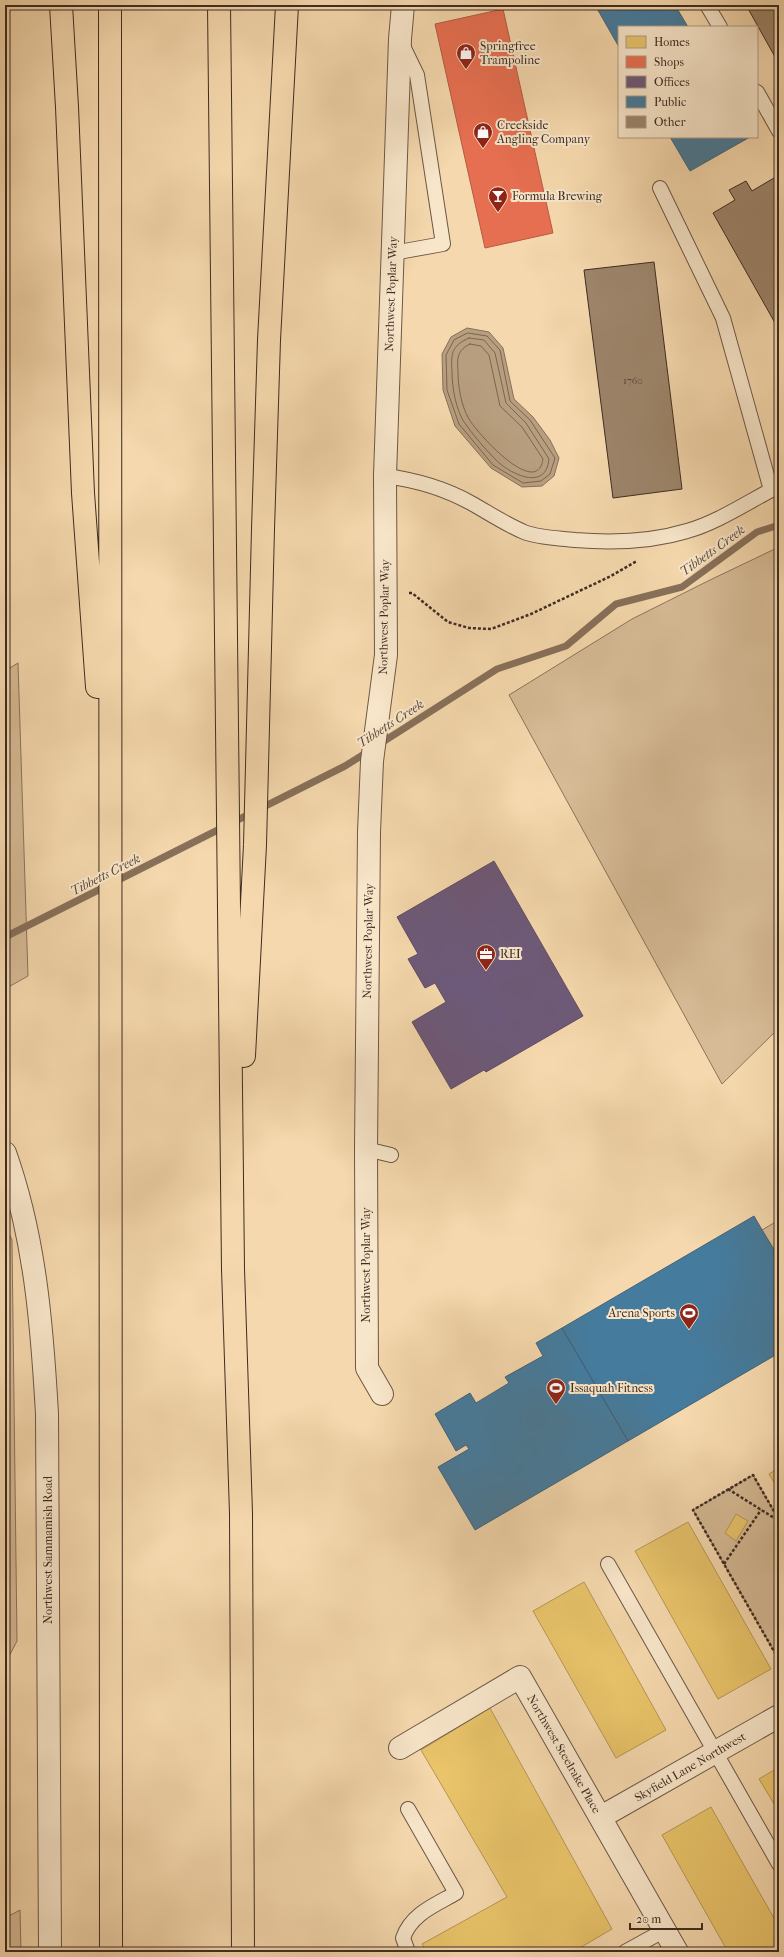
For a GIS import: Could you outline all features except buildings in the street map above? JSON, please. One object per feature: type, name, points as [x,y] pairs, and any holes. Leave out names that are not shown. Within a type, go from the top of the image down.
[{"type":"highway","points":[[61,5],[67,107],[83,493],[110,867]]},
{"type":"highway","points":[[66,5],[67,107]]},
{"type":"highway","points":[[110,5],[110,1952]]},
{"type":"highway","points":[[219,5],[233,1269],[241,1513],[243,1952]]},
{"type":"highway","points":[[233,1269],[255,845],[263,529],[270,332],[287,5]]},
{"type":"street","name":"Northwest Poplar Way","points":[[382,1394],[367,1368],[366,1149],[369,832],[372,761],[386,655],[385,476],[400,39],[403,5]]},
{"type":"street","name":"Northwest Sammamish Road","points":[[6,1161],[31,1247],[43,1339],[47,1414],[50,1952]]},
{"type":"street","name":"Northwest Steelrake Place","points":[[400,1748],[454,1723],[520,1677],[677,1952]]},
{"type":"street","name":"Skyfield Lane Northwest","points":[[601,1817],[779,1716]]},
{"type":"lane","points":[[707,5],[719,26]]},
{"type":"lane","points":[[393,253],[443,244],[417,75],[400,39]]},
{"type":"lane","points":[[758,94],[779,131]]},
{"type":"lane","points":[[385,476],[414,480],[436,487],[471,503],[498,520],[526,533],[593,541],[630,541],[688,531],[724,515],[775,488],[723,318],[660,188]]},
{"type":"lane","points":[[366,1149],[391,1155]]},
{"type":"lane","points":[[608,1564],[779,1864]]},
{"type":"lane","points":[[408,1810],[456,1893],[416,1917],[406,1927],[402,1938],[408,1952]]},
{"type":"lane","points":[[625,1952],[665,1930]]},
{"type":"path","points":[[386,590],[412,593],[448,622],[469,628],[491,629],[531,614],[610,576],[643,557]]},
{"type":"path","points":[[779,1521],[753,1475],[693,1510],[779,1660]]},
{"type":"path","points":[[728,1489],[779,1521]]},
{"type":"path","points":[[724,1564],[761,1510]]},
{"type":"shaded area","points":[[779,547],[779,1028],[722,1084],[509,695],[632,619]]},
{"type":"shaded area","points":[[18,663],[28,976],[5,989],[5,671]]},
{"type":"shaded area","points":[[779,1220],[779,1257],[762,1230]]},
{"type":"shaded area","points":[[5,1225],[12,1240],[17,1641],[5,1664]]},
{"type":"shaded area","points":[[753,1475],[779,1520],[779,1660],[693,1510]]},
{"type":"shaded area","points":[[20,1910],[21,1952],[5,1952],[5,1918]]},
{"type":"water","points":[[467,328],[489,332],[503,348],[514,399],[533,417],[550,440],[559,458],[554,476],[542,486],[522,487],[491,468],[455,426],[443,390],[442,354],[451,337]]},
{"type":"waterway","name":"Tibbetts Creek","points":[[378,745],[497,669],[566,646],[616,604],[682,587],[757,532],[779,525]]},
{"type":"waterway","name":"Tibbetts Creek","points":[[5,937],[345,766],[369,751]]},
{"type":"place","name":"Springfree Trampoline","points":[[466,70]]},
{"type":"place","name":"Creekside Angling Company","points":[[483,149]]},
{"type":"place","name":"Formula Brewing","points":[[498,213]]},
{"type":"place","name":"REI","points":[[486,971]]},
{"type":"place","name":"Arena Sports","points":[[689,1330]]},
{"type":"place","name":"Issaquah Fitness","points":[[556,1405]]}]
